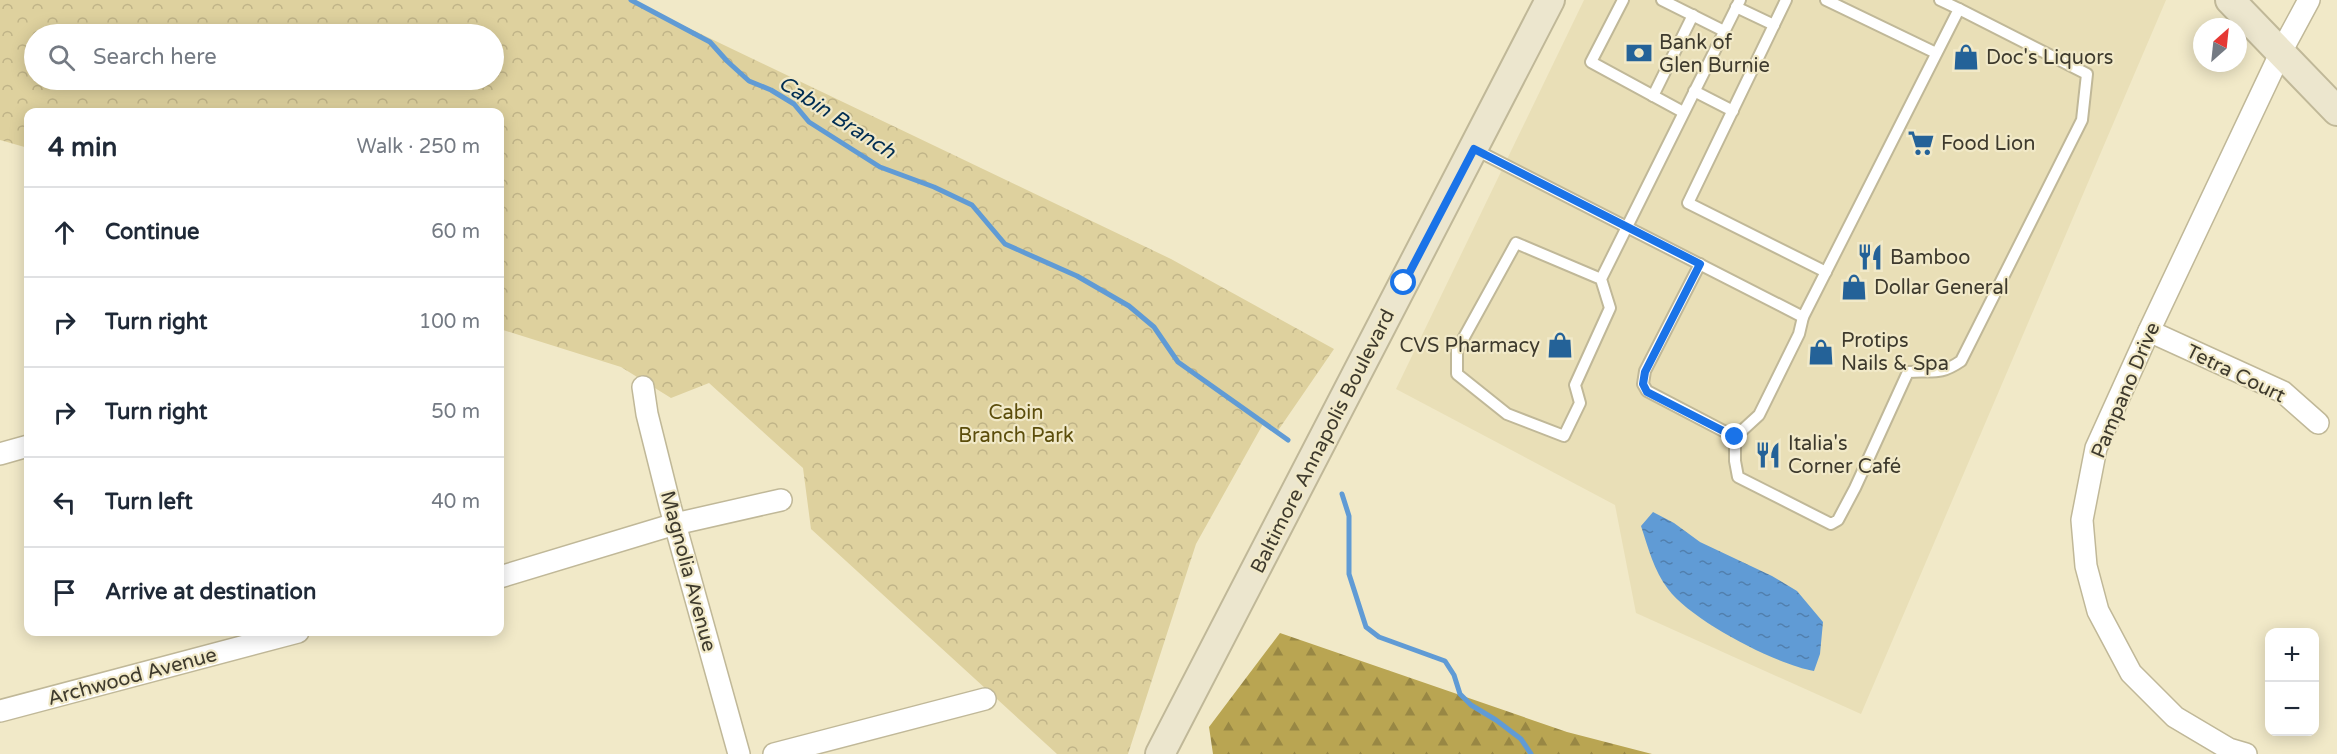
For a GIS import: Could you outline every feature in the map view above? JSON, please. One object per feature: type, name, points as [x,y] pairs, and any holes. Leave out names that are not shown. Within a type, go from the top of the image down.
[{"type":"main road","name":"Baltimore Annapolis Boulevard","points":[[1160,754],[1550,0]]},
{"type":"main road","points":[[2230,0],[2337,111]]},
{"type":"street","name":"Pampano Drive","points":[[2246,754],[2229,749],[2175,717],[2131,674],[2098,611],[2086,566],[2082,520],[2096,448],[2281,52],[2309,0]]},
{"type":"street","name":"Tetra Court","points":[[2149,331],[2283,392],[2318,423]]},
{"type":"street","name":"Magnolia Avenue","points":[[643,387],[647,414],[675,524],[739,754]]},
{"type":"street","points":[[0,454],[24,447]]},
{"type":"street","points":[[504,576],[675,524],[781,500]]},
{"type":"street","name":"Archwood Avenue","points":[[0,711],[283,636]]},
{"type":"street","points":[[774,754],[985,699]]},
{"type":"lane","points":[[1623,0],[1591,62],[1683,112]]},
{"type":"lane","points":[[1662,0],[1724,31]]},
{"type":"lane","points":[[1786,0],[1688,203],[1826,272]]},
{"type":"lane","points":[[1826,0],[1936,53]]},
{"type":"lane","points":[[1940,0],[1959,9],[2087,74],[2082,120],[1961,361],[1949,370],[1939,373],[1908,372],[1855,488],[1838,520],[1831,524],[1738,477],[1735,437],[1759,415],[1800,334],[1803,317],[1959,9]]},
{"type":"lane","points":[[1601,279],[1516,243],[1457,350],[1458,374],[1507,414],[1564,436],[1580,403],[1575,385],[1610,308],[1601,279],[1724,31],[1738,4],[1774,26]]},
{"type":"lane","points":[[1653,96],[1693,15]]},
{"type":"lane","points":[[1694,92],[1733,111]]},
{"type":"lane","points":[[1474,149],[1803,317]]},
{"type":"lane","points":[[1700,264],[1645,372],[1643,384],[1647,392],[1735,437]]},
{"type":"shaded area","points":[[1584,0],[2166,0],[1861,714],[1636,613],[1615,505],[1396,389]]},
{"type":"green space","name":"Cabin Branch Park","points":[[0,0],[630,0],[1171,259],[1334,349],[1277,432],[1263,424],[1196,544],[1128,754],[1057,754],[811,529],[803,468],[709,383],[671,398],[621,367],[504,330],[504,108],[24,108],[24,147],[0,140]]},
{"type":"green space","points":[[1280,633],[1567,732],[1652,754],[1213,754],[1209,727]]},
{"type":"water","points":[[1653,512],[1674,523],[1700,542],[1772,576],[1797,591],[1823,622],[1820,654],[1814,671],[1778,660],[1735,639],[1695,614],[1680,601],[1659,575],[1641,526]]},
{"type":"waterway","name":"Cabin Branch","points":[[631,0],[710,42],[749,81],[771,90],[794,104],[809,122],[880,167],[934,187],[972,205],[1005,244],[1077,276],[1129,306],[1154,327],[1178,362],[1288,440]]},
{"type":"waterway","name":"Cabin Branch","points":[[1342,494],[1349,516],[1349,574],[1366,627],[1379,637],[1445,661],[1454,675],[1460,694],[1471,705],[1521,739],[1531,754]]},
{"type":"place","name":"Bank of Glen Burnie","points":[[1639,53]]},
{"type":"place","name":"Doc's Liquors","points":[[1966,57]]},
{"type":"place","name":"Food Lion","points":[[1921,143]]},
{"type":"place","name":"Bamboo","points":[[1870,257]]},
{"type":"place","name":"Dollar General","points":[[1854,287]]},
{"type":"place","name":"CVS Pharmacy","points":[[1560,345]]},
{"type":"place","name":"Protips Nails & Spa","points":[[1821,352]]},
{"type":"place","name":"Italia's Corner Café","points":[[1768,455]]},
{"type":"route","points":[[1404,283],[1474,149],[1700,264],[1645,372],[1643,384],[1647,392],[1735,437]]}]
